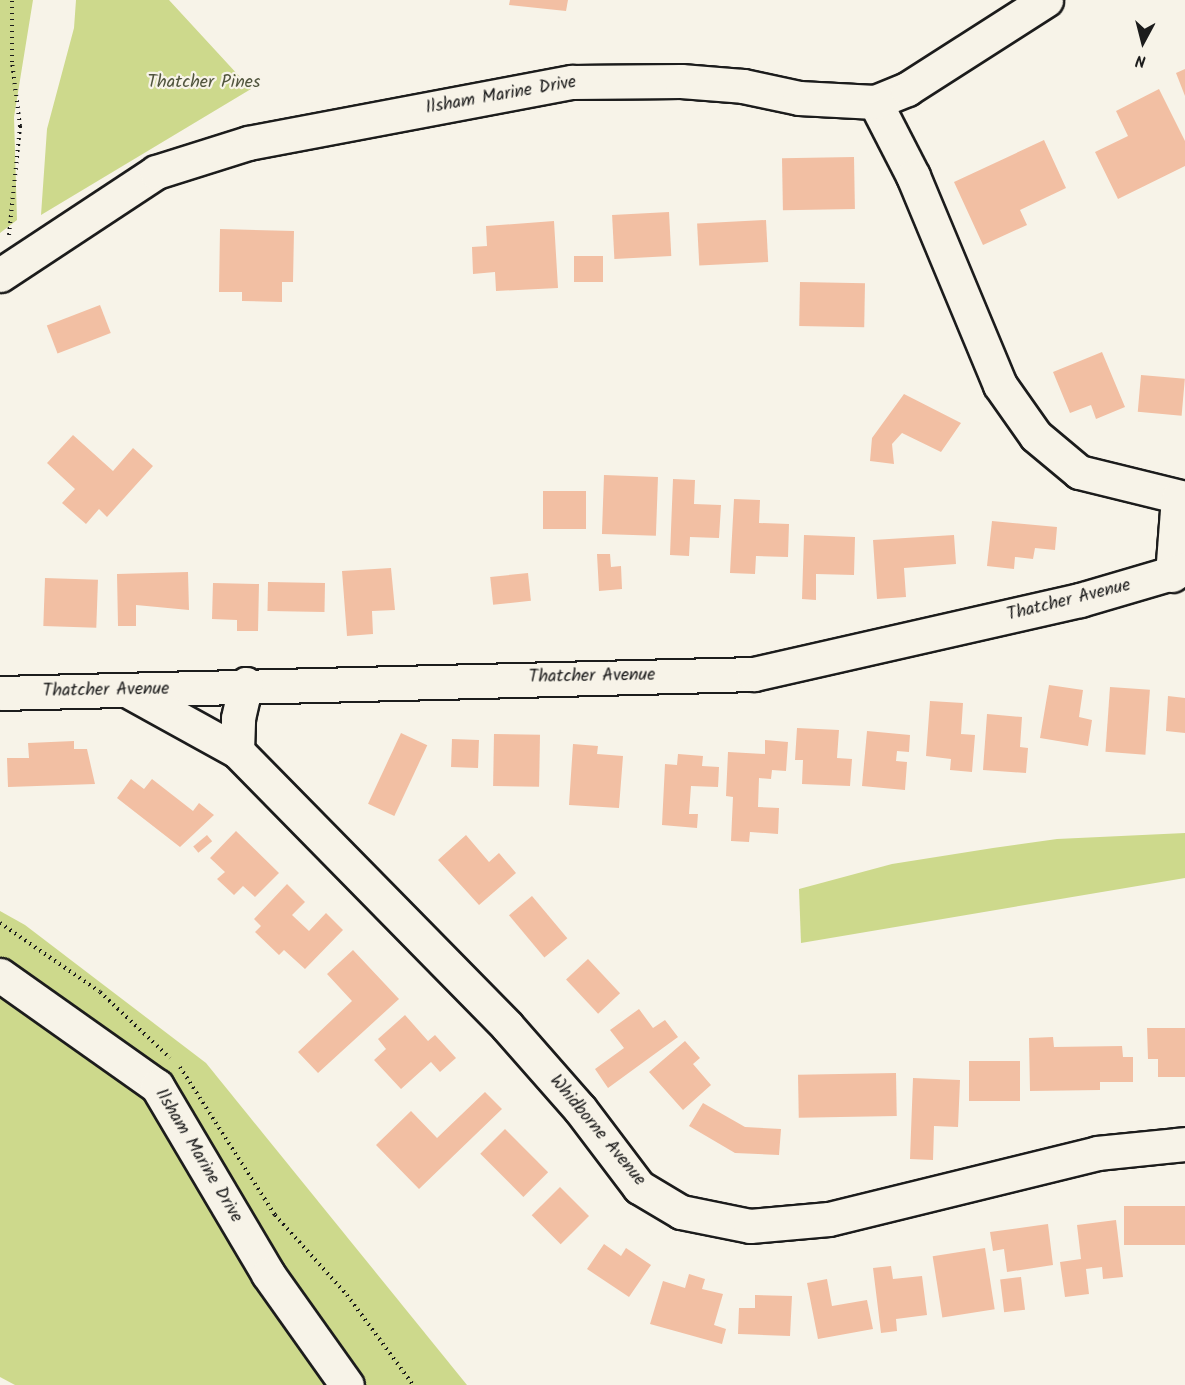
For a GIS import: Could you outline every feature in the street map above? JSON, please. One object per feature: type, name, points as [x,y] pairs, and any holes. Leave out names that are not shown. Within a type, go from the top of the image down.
[{"type":"street","name":"Ilsham Marine Drive","points":[[3,273],[156,172],[248,143],[572,82],[681,81],[743,86],[799,98],[875,102],[907,89],[1046,0]]},
{"type":"street","name":"Thatcher Avenue","points":[[0,693],[132,693],[246,684],[754,675],[1179,572],[1181,497],[1079,472],[1036,436],[1000,385],[914,176],[875,102]]},
{"type":"street","points":[[237,751],[238,718],[246,684]]},
{"type":"street","name":"Whidborne Avenue","points":[[132,693],[237,751],[507,1026],[580,1109],[639,1186],[681,1212],[750,1226],[829,1220],[1097,1153],[1185,1144]]},
{"type":"street","name":"Ilsham Marine Drive","points":[[0,975],[157,1086],[268,1274],[347,1385]]},
{"type":"path","points":[[3,273],[20,126],[12,62],[12,0]]},
{"type":"path","points":[[0,923],[100,992],[190,1077],[275,1215],[347,1294],[413,1385]]},
{"type":"green space","points":[[0,0],[33,0],[14,117],[17,220],[0,233]]},
{"type":"green space","name":"Thatcher Pines","points":[[76,0],[169,0],[251,89],[41,215],[47,129],[74,28]]},
{"type":"green space","points":[[1185,833],[1185,878],[801,943],[799,889],[892,864],[993,848],[1057,839]]},
{"type":"green space","points":[[0,911],[25,925],[206,1063],[467,1385],[15,1385],[0,1377]]},
{"type":"building","points":[[510,0],[568,0],[566,11],[509,5]]},
{"type":"building","points":[[1185,69],[1185,96],[1176,73]]},
{"type":"building","points":[[1159,89],[1185,141],[1185,166],[1118,199],[1095,152],[1128,136],[1116,111]]},
{"type":"building","points":[[1044,140],[1066,188],[1020,210],[1027,225],[983,245],[954,182]]},
{"type":"building","points":[[854,157],[855,209],[783,210],[782,158]]},
{"type":"building","points":[[669,212],[671,256],[614,259],[612,215]]},
{"type":"building","points":[[766,220],[768,262],[699,266],[697,224]]},
{"type":"building","points":[[554,221],[558,288],[496,291],[495,272],[473,274],[472,247],[487,246],[486,226]]},
{"type":"building","points":[[220,229],[294,231],[293,282],[282,282],[282,302],[242,301],[242,292],[219,292]]},
{"type":"building","points":[[574,256],[603,256],[603,282],[574,282]]},
{"type":"building","points":[[800,282],[865,283],[864,327],[799,326]]},
{"type":"building","points":[[100,305],[111,333],[58,353],[47,325]]},
{"type":"building","points":[[1102,352],[1125,407],[1096,419],[1091,405],[1070,413],[1053,372]]},
{"type":"building","points":[[1141,375],[1185,379],[1182,416],[1138,412]]},
{"type":"building","points":[[904,394],[961,423],[941,452],[902,433],[892,444],[894,464],[870,461],[872,438]]},
{"type":"building","points":[[73,435],[113,471],[133,448],[153,466],[107,517],[99,509],[86,524],[62,503],[75,489],[47,463]]},
{"type":"building","points":[[604,475],[658,477],[656,536],[602,534]]},
{"type":"building","points":[[673,479],[695,480],[694,504],[721,505],[719,538],[690,537],[689,556],[670,555]]},
{"type":"building","points":[[543,491],[586,491],[586,529],[543,529]]},
{"type":"building","points":[[734,499],[760,500],[759,523],[789,524],[788,557],[756,556],[755,574],[730,573]]},
{"type":"building","points":[[992,521],[1057,527],[1055,550],[1035,548],[1033,559],[1015,557],[1014,569],[987,566]]},
{"type":"building","points":[[804,535],[855,537],[854,575],[816,574],[816,600],[802,599]]},
{"type":"building","points":[[954,535],[956,564],[904,568],[906,597],[877,599],[873,540]]},
{"type":"building","points":[[597,554],[610,554],[611,567],[621,566],[622,589],[599,591]]},
{"type":"building","points":[[391,568],[395,610],[372,611],[373,634],[347,636],[342,571]]},
{"type":"building","points":[[188,572],[189,610],[136,605],[136,626],[118,626],[117,574]]},
{"type":"building","points":[[528,573],[531,601],[493,605],[490,577]]},
{"type":"building","points":[[45,578],[98,580],[96,628],[43,626]]},
{"type":"building","points":[[268,582],[325,583],[324,612],[267,611]]},
{"type":"building","points":[[213,583],[259,584],[258,631],[237,631],[237,620],[212,619]]},
{"type":"building","points":[[1049,685],[1083,690],[1079,717],[1092,720],[1088,746],[1040,738]]},
{"type":"building","points":[[1110,687],[1150,690],[1145,755],[1105,752]]},
{"type":"building","points":[[1168,696],[1185,698],[1185,733],[1166,731]]},
{"type":"building","points":[[930,701],[963,703],[961,734],[975,735],[972,772],[950,770],[951,759],[926,756]]},
{"type":"building","points":[[987,714],[1022,717],[1020,747],[1028,748],[1026,773],[983,770]]},
{"type":"building","points":[[797,728],[839,730],[837,758],[852,759],[850,786],[802,784],[803,760],[795,760]]},
{"type":"building","points":[[867,731],[910,735],[909,752],[897,751],[896,761],[907,762],[905,790],[862,786]]},
{"type":"building","points":[[401,733],[427,745],[394,816],[368,804]]},
{"type":"building","points":[[494,734],[540,735],[539,787],[493,786]]},
{"type":"building","points":[[452,739],[479,740],[478,768],[451,767]]},
{"type":"building","points":[[765,740],[788,742],[786,771],[772,770],[771,779],[759,778],[758,807],[779,808],[778,834],[750,832],[749,842],[731,841],[733,797],[726,796],[728,752],[765,754]]},
{"type":"building","points":[[74,741],[74,749],[87,749],[95,784],[8,787],[7,758],[29,758],[28,743]]},
{"type":"building","points":[[573,744],[598,746],[597,754],[623,756],[619,808],[569,805]]},
{"type":"building","points":[[678,754],[703,756],[702,766],[719,767],[718,787],[691,786],[689,814],[698,814],[697,828],[662,825],[665,764],[677,765]]},
{"type":"building","points":[[131,779],[144,789],[152,779],[193,811],[199,803],[214,815],[180,847],[117,798]]},
{"type":"building","points":[[236,831],[279,873],[255,897],[243,886],[234,895],[217,879],[225,872],[210,858]]},
{"type":"building","points":[[207,835],[212,841],[198,853],[193,847]]},
{"type":"building","points":[[466,835],[489,862],[499,853],[516,873],[479,905],[438,860]]},
{"type":"building","points":[[287,884],[305,902],[292,915],[309,931],[326,913],[343,930],[305,969],[284,950],[279,955],[255,932],[261,926],[254,919]]},
{"type":"building","points":[[532,896],[567,938],[544,957],[509,915]]},
{"type":"building","points":[[353,950],[399,999],[318,1073],[298,1052],[352,1001],[327,974]]},
{"type":"building","points":[[588,959],[620,993],[598,1014],[566,979]]},
{"type":"building","points":[[639,1009],[653,1028],[665,1020],[678,1037],[608,1088],[595,1069],[624,1048],[610,1030]]},
{"type":"building","points":[[405,1015],[428,1041],[435,1035],[456,1058],[440,1072],[431,1062],[401,1089],[374,1060],[386,1049],[378,1039]]},
{"type":"building","points":[[1147,1028],[1185,1028],[1185,1077],[1158,1077],[1158,1059],[1148,1059]]},
{"type":"building","points":[[1053,1037],[1054,1047],[1122,1046],[1123,1057],[1133,1057],[1133,1082],[1100,1082],[1100,1090],[1030,1091],[1029,1038]]},
{"type":"building","points":[[685,1041],[700,1058],[693,1064],[711,1085],[683,1110],[649,1072]]},
{"type":"building","points":[[969,1061],[1020,1061],[1020,1101],[969,1101]]},
{"type":"building","points":[[896,1073],[897,1116],[799,1118],[798,1075]]},
{"type":"building","points":[[913,1078],[960,1080],[958,1127],[934,1126],[933,1160],[910,1159]]},
{"type":"building","points":[[485,1092],[502,1109],[419,1189],[376,1145],[411,1111],[437,1138]]},
{"type":"building","points":[[703,1103],[745,1127],[781,1129],[779,1155],[735,1153],[689,1126]]},
{"type":"building","points":[[505,1129],[548,1172],[523,1197],[480,1154]]},
{"type":"building","points":[[560,1187],[589,1216],[561,1244],[532,1215]]},
{"type":"building","points":[[1124,1206],[1185,1206],[1185,1245],[1124,1245]]},
{"type":"building","points":[[1116,1220],[1123,1277],[1103,1279],[1102,1267],[1086,1269],[1089,1294],[1065,1297],[1060,1262],[1081,1259],[1077,1225]]},
{"type":"building","points":[[1048,1224],[1053,1265],[1007,1272],[1004,1249],[993,1251],[990,1232]]},
{"type":"building","points":[[604,1244],[621,1256],[626,1248],[651,1265],[629,1297],[587,1269]]},
{"type":"building","points":[[985,1248],[995,1309],[942,1318],[933,1256]]},
{"type":"building","points":[[891,1266],[893,1279],[922,1276],[927,1315],[896,1319],[897,1331],[881,1333],[873,1268]]},
{"type":"building","points":[[689,1274],[705,1279],[702,1289],[723,1294],[714,1325],[726,1329],[722,1344],[650,1324],[663,1281],[685,1288]]},
{"type":"building","points":[[1021,1277],[1025,1310],[1004,1312],[1000,1280]]},
{"type":"building","points":[[827,1279],[832,1306],[867,1300],[873,1329],[818,1339],[807,1283]]},
{"type":"building","points":[[755,1295],[792,1296],[790,1336],[738,1334],[739,1308],[755,1308]]}]
